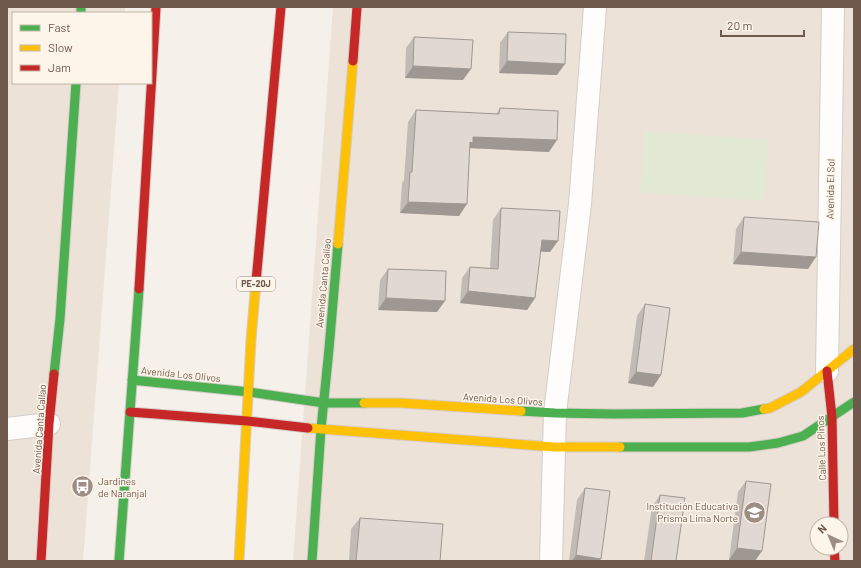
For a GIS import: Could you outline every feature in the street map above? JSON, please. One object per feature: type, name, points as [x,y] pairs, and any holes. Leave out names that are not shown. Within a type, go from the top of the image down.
[{"type":"main road","points":[[152,74],[156,7]]},
{"type":"main road","name":"PE-20J","points":[[239,561],[251,340],[281,7]]},
{"type":"main road","name":"Avenida Canta Callao","points":[[312,561],[321,429],[330,341],[357,7]]},
{"type":"main road","name":"Avenida Canta Callao","points":[[40,561],[49,424],[60,319],[76,84]]},
{"type":"main road","points":[[119,561],[140,277],[151,84]]},
{"type":"main road","name":"Avenida Los Olivos","points":[[132,380],[249,392],[324,403],[401,403],[555,413],[742,413],[770,408],[801,392],[854,349]]},
{"type":"main road","name":"Calle Los Pinos","points":[[827,371],[832,417],[834,516]]},
{"type":"main road","points":[[130,412],[554,448],[749,447],[778,443],[803,436],[854,402]]},
{"type":"street","points":[[551,561],[555,413],[580,204],[594,7]]},
{"type":"street","name":"Avenida El Sol","points":[[827,371],[833,7]]},
{"type":"street","points":[[7,429],[49,424]]},
{"type":"shaded area","points":[[7,7],[125,7],[125,12],[12,12],[12,84],[119,84],[83,561],[7,561]]},
{"type":"shaded area","points":[[333,7],[854,7],[854,561],[293,561]]},
{"type":"green space","points":[[645,131],[769,140],[764,201],[640,192]]},
{"type":"building","points":[[508,32],[566,34],[565,64],[507,61]]},
{"type":"building","points":[[414,37],[473,40],[471,69],[413,66]]},
{"type":"building","points":[[500,108],[558,111],[557,140],[473,137],[473,143],[470,142],[467,204],[408,202],[410,172],[412,172],[416,110],[499,114]]},
{"type":"building","points":[[501,208],[560,211],[558,241],[542,240],[535,298],[468,291],[470,267],[498,269]]},
{"type":"building","points":[[744,217],[819,222],[816,257],[741,252]]},
{"type":"building","points":[[388,269],[446,271],[445,301],[386,298]]},
{"type":"building","points":[[645,304],[670,308],[661,375],[636,372]]},
{"type":"building","points":[[746,481],[771,484],[762,551],[737,548]]},
{"type":"building","points":[[585,488],[610,491],[601,559],[576,555]]},
{"type":"building","points":[[660,495],[685,498],[676,561],[651,561]]},
{"type":"building","points":[[360,518],[443,524],[440,561],[356,561]]},
{"type":"traffic: fast","points":[[81,7],[81,12]]},
{"type":"traffic: fast","points":[[54,374],[60,319],[76,84]]},
{"type":"traffic: fast","points":[[312,561],[321,429],[338,244]]},
{"type":"traffic: fast","points":[[119,561],[139,289]]},
{"type":"traffic: fast","points":[[132,380],[249,392],[324,403],[364,403]]},
{"type":"traffic: fast","points":[[620,447],[749,447],[778,443],[803,436],[854,402]]},
{"type":"traffic: fast","points":[[521,411],[614,414],[742,413],[764,409]]},
{"type":"traffic: slow","points":[[338,244],[353,61]]},
{"type":"traffic: slow","points":[[239,561],[251,340],[256,282]]},
{"type":"traffic: slow","points":[[764,409],[770,408],[801,392],[854,349]]},
{"type":"traffic: slow","points":[[364,403],[401,403],[521,411]]},
{"type":"traffic: slow","points":[[308,428],[554,447],[620,447]]},
{"type":"traffic: jam","points":[[152,73],[156,7]]},
{"type":"traffic: jam","points":[[256,282],[281,7]]},
{"type":"traffic: jam","points":[[353,61],[357,7]]},
{"type":"traffic: jam","points":[[139,289],[151,84]]},
{"type":"traffic: jam","points":[[827,371],[832,417],[834,516]]},
{"type":"traffic: jam","points":[[41,561],[49,424],[54,374]]},
{"type":"traffic: jam","points":[[130,412],[247,421],[308,428]]},
{"type":"traffic: jam","points":[[835,556],[835,561]]},
{"type":"place","name":"Jardines de Naranjal","points":[[82,487]]},
{"type":"place","name":"Institución Educativa Prisma Lima Norte","points":[[754,512]]}]
